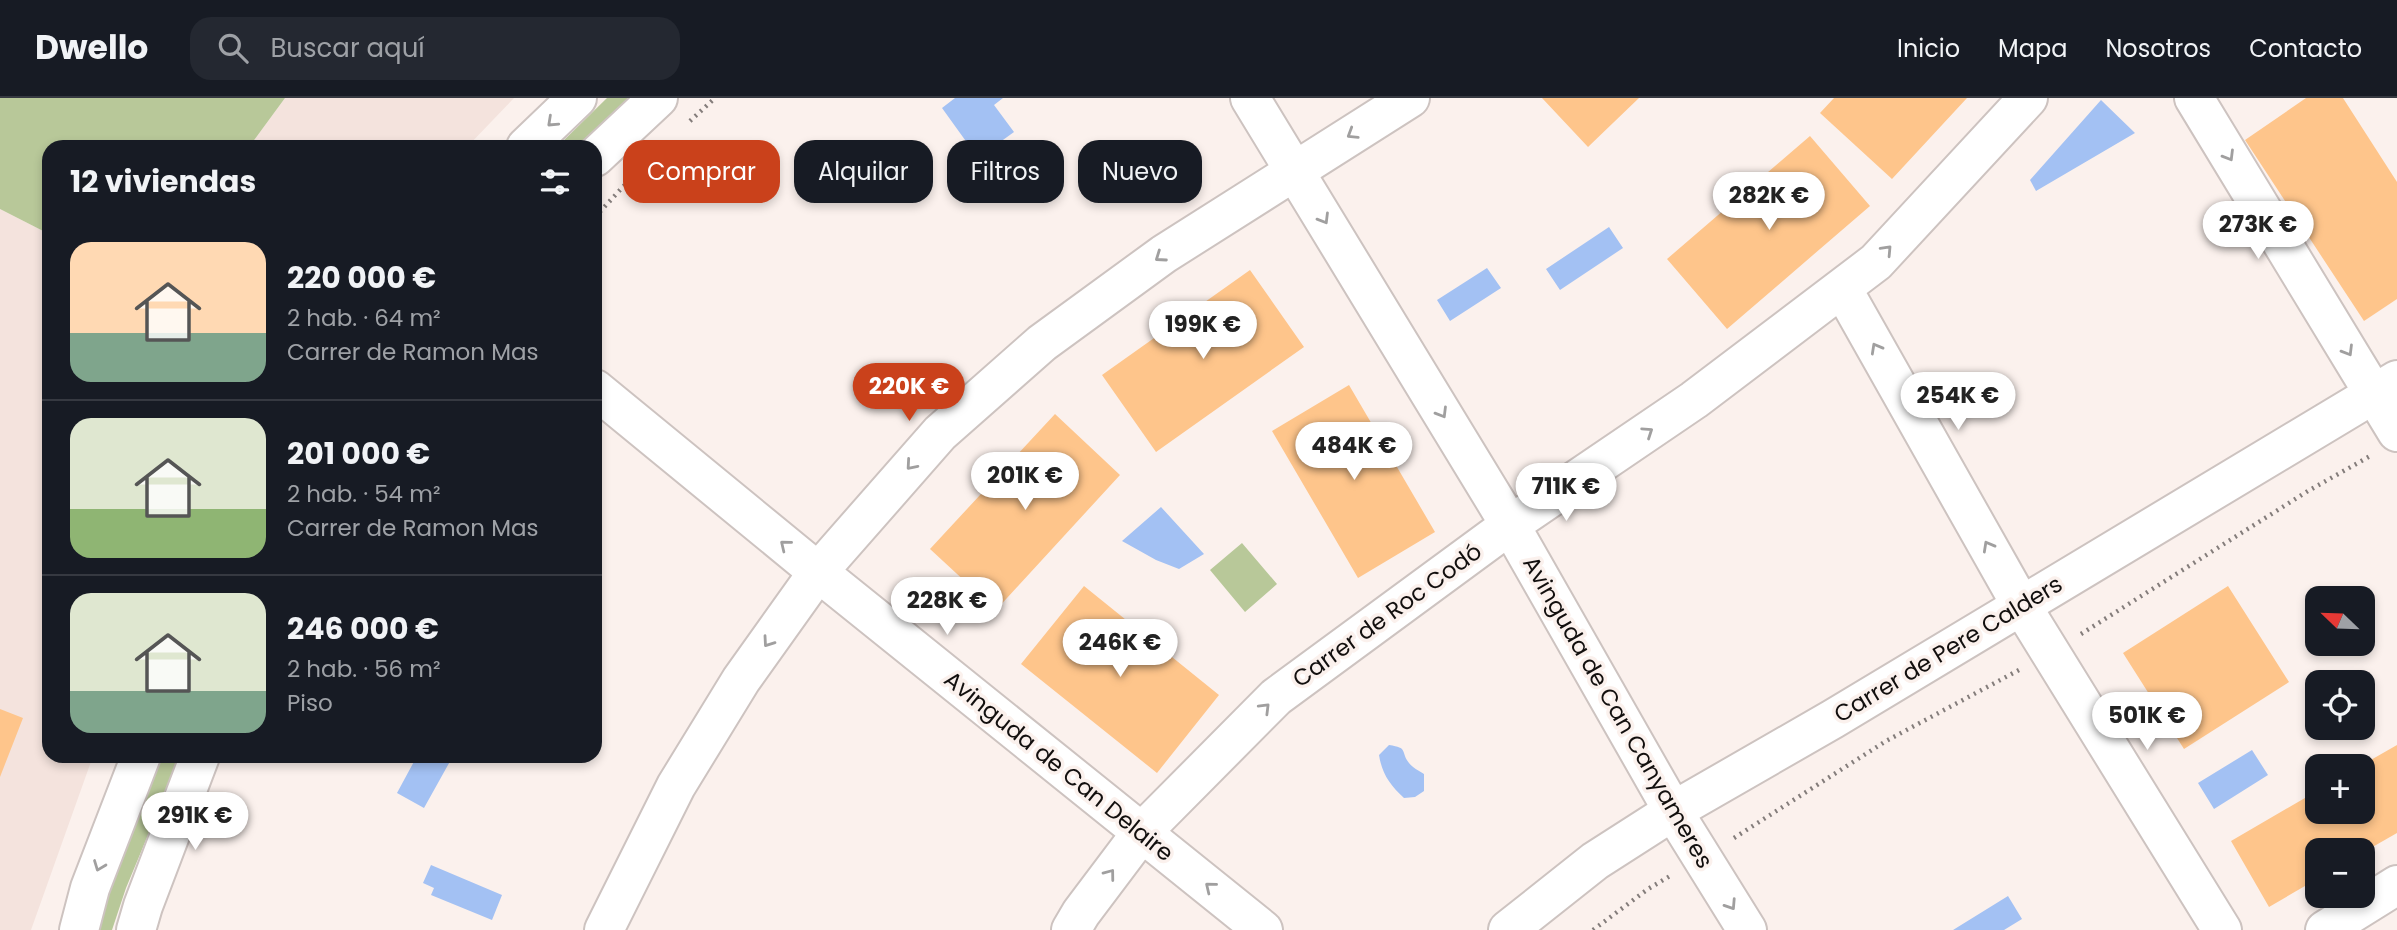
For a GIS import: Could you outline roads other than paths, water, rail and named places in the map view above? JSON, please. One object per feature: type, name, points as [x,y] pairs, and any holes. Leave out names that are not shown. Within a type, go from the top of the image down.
[{"type":"street","points":[[533,140],[578,98]]},
{"type":"street","points":[[602,151],[658,98]]},
{"type":"street","name":"Avinguda de Can Canyameres","points":[[1250,98],[1510,525],[1673,811],[1747,930]]},
{"type":"street","points":[[604,930],[676,786],[741,680],[818,572],[940,433],[1042,343],[1164,254],[1410,98]]},
{"type":"street","name":"Carrer de Roc Codó","points":[[1071,930],[1142,832],[1276,697],[1510,525],[1694,400],[1875,262],[2028,98]]},
{"type":"street","points":[[2194,98],[2385,387],[2386,443]]},
{"type":"street","points":[[1842,288],[2021,605],[2222,930]]},
{"type":"street","name":"Carrer de Pere Calders","points":[[1508,930],[1595,861],[1673,811],[2385,387]]},
{"type":"street","name":"Avinguda de Can Delaire","points":[[602,395],[1264,930]]},
{"type":"street","points":[[79,930],[90,888],[138,763]]},
{"type":"street","points":[[136,930],[197,763]]},
{"type":"street","points":[[2325,930],[2397,885]]},
{"type":"water","points":[[955,98],[1003,98],[994,105],[1014,132],[1003,140],[965,140],[942,108]]},
{"type":"water","points":[[2101,100],[2135,133],[2036,191],[2030,180]]},
{"type":"water","points":[[1609,227],[1623,248],[1560,290],[1546,269]]},
{"type":"water","points":[[1487,268],[1501,288],[1450,321],[1437,300]]},
{"type":"water","points":[[1161,507],[1204,554],[1179,569],[1122,541]]},
{"type":"water","points":[[1389,745],[1402,749],[1410,764],[1424,774],[1424,791],[1415,797],[1404,798],[1385,774],[1379,755]]},
{"type":"water","points":[[2252,750],[2268,775],[2214,809],[2198,783]]},
{"type":"water","points":[[413,763],[449,763],[424,808],[397,793]]},
{"type":"water","points":[[431,865],[502,895],[492,920],[431,895],[434,888],[423,883]]},
{"type":"water","points":[[2008,896],[2022,919],[2004,930],[1953,930]]}]
